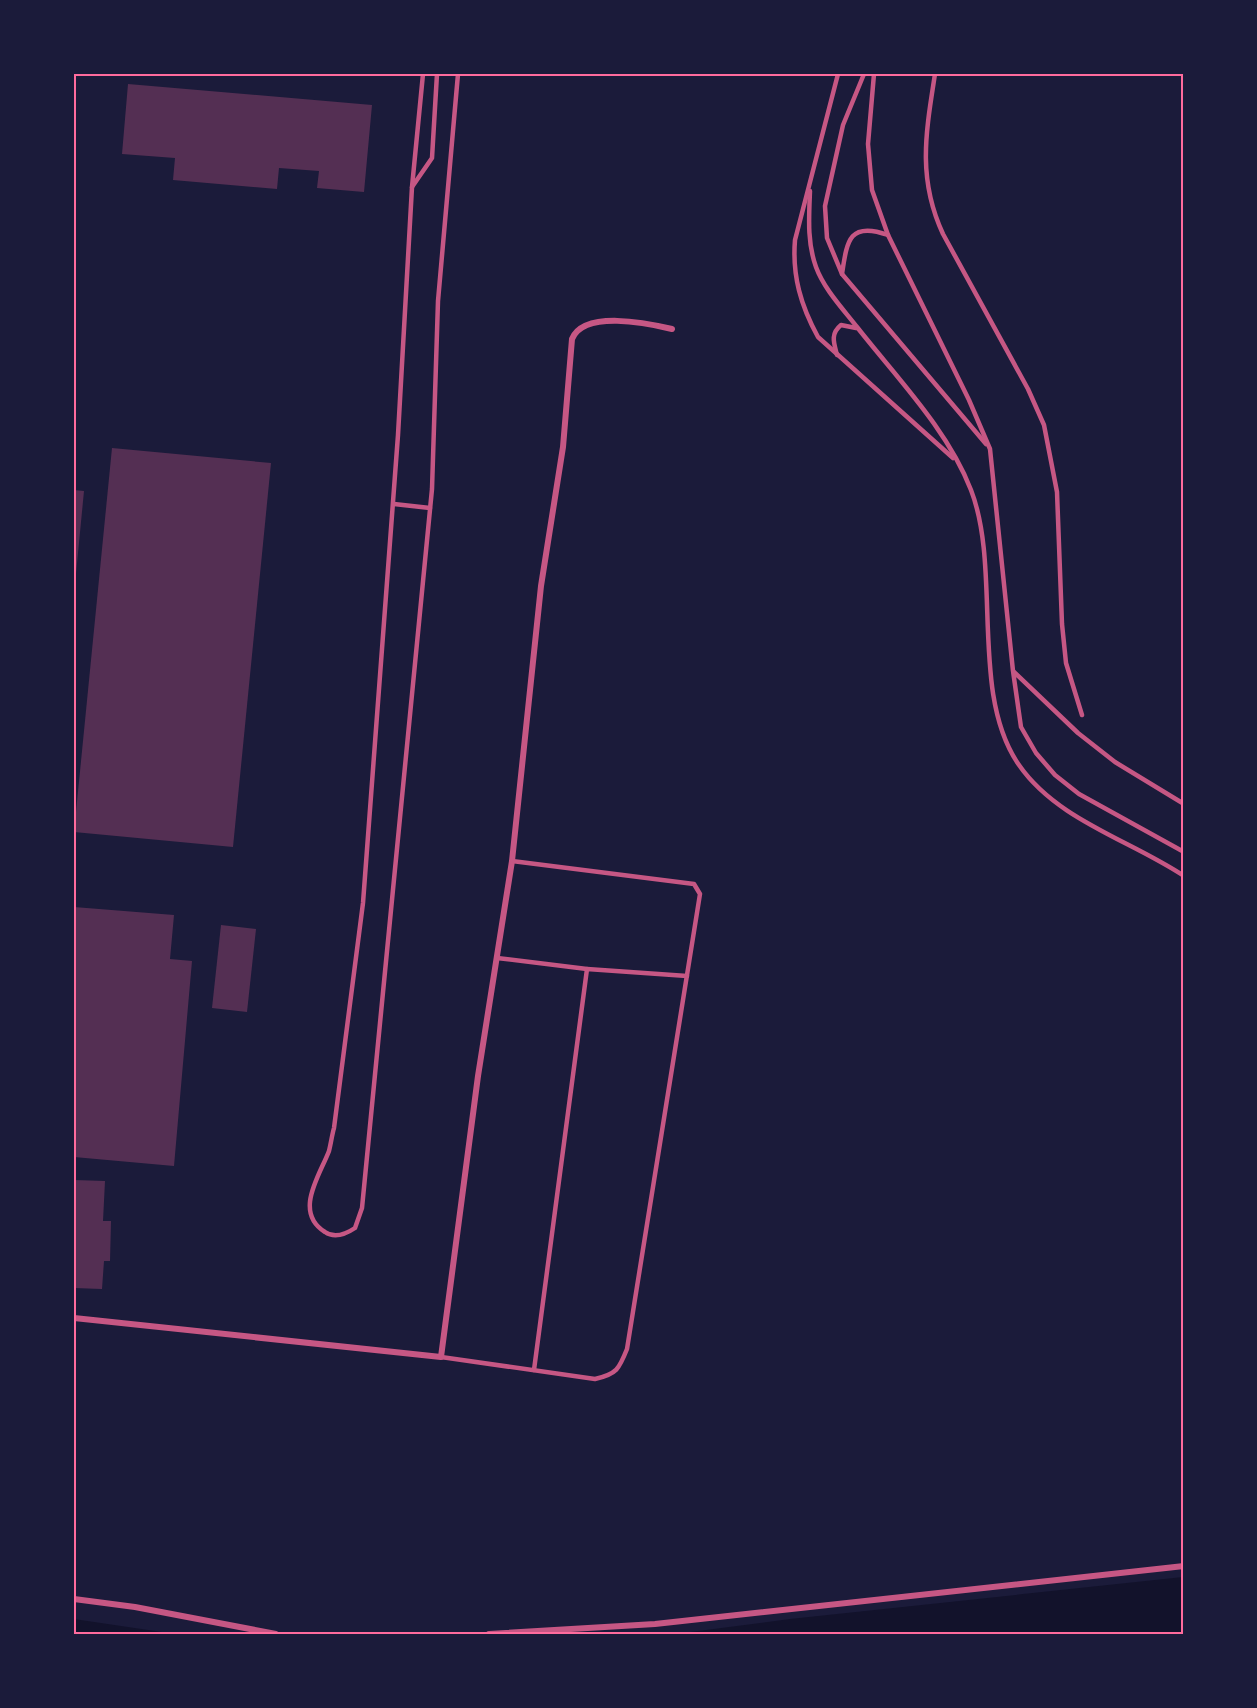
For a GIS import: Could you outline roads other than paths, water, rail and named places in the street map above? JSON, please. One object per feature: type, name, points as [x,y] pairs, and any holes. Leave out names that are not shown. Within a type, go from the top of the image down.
[{"type":"street","points":[[74,1318],[441,1357],[512,861],[540,586],[563,447],[572,339],[576,330],[585,324],[597,322],[636,322],[672,329]]},
{"type":"street","points":[[489,1635],[654,1624],[1184,1566]]},
{"type":"street","points":[[74,1599],[135,1607],[276,1635]]},
{"type":"lane","points":[[423,74],[412,187],[394,504],[363,903],[334,1128],[329,1150],[310,1195],[311,1211],[315,1223],[326,1233],[336,1236],[356,1228],[362,1208],[430,508],[438,301],[459,74]]},
{"type":"lane","points":[[412,187],[432,158],[437,74]]},
{"type":"lane","points":[[838,74],[810,191],[795,240],[793,264],[806,315],[818,337],[960,464]]},
{"type":"lane","points":[[864,74],[843,125],[825,206],[827,238],[842,273],[990,448]]},
{"type":"lane","points":[[874,74],[868,144],[872,190],[888,235],[990,448],[1021,727],[1036,753],[1055,775],[1079,794],[1184,852]]},
{"type":"lane","points":[[935,74],[925,160],[926,186],[932,210],[1028,389],[1044,426],[1053,459],[1057,492],[1062,624],[1066,663],[1082,715]]},
{"type":"lane","points":[[810,191],[809,240],[816,269],[835,300],[960,464],[980,520],[991,672],[1002,732],[1019,765],[1059,804],[1184,876]]},
{"type":"lane","points":[[842,273],[847,242],[858,231],[872,229],[888,235]]},
{"type":"lane","points":[[837,355],[833,340],[835,331],[841,326],[857,328]]},
{"type":"lane","points":[[394,504],[430,508]]},
{"type":"lane","points":[[1013,671],[1078,734],[1115,762],[1184,804]]},
{"type":"lane","points":[[441,1357],[596,1378],[611,1376],[620,1366],[627,1349],[700,894],[694,884],[512,861]]},
{"type":"lane","points":[[497,958],[588,969],[687,976]]},
{"type":"lane","points":[[534,1370],[588,969]]}]
